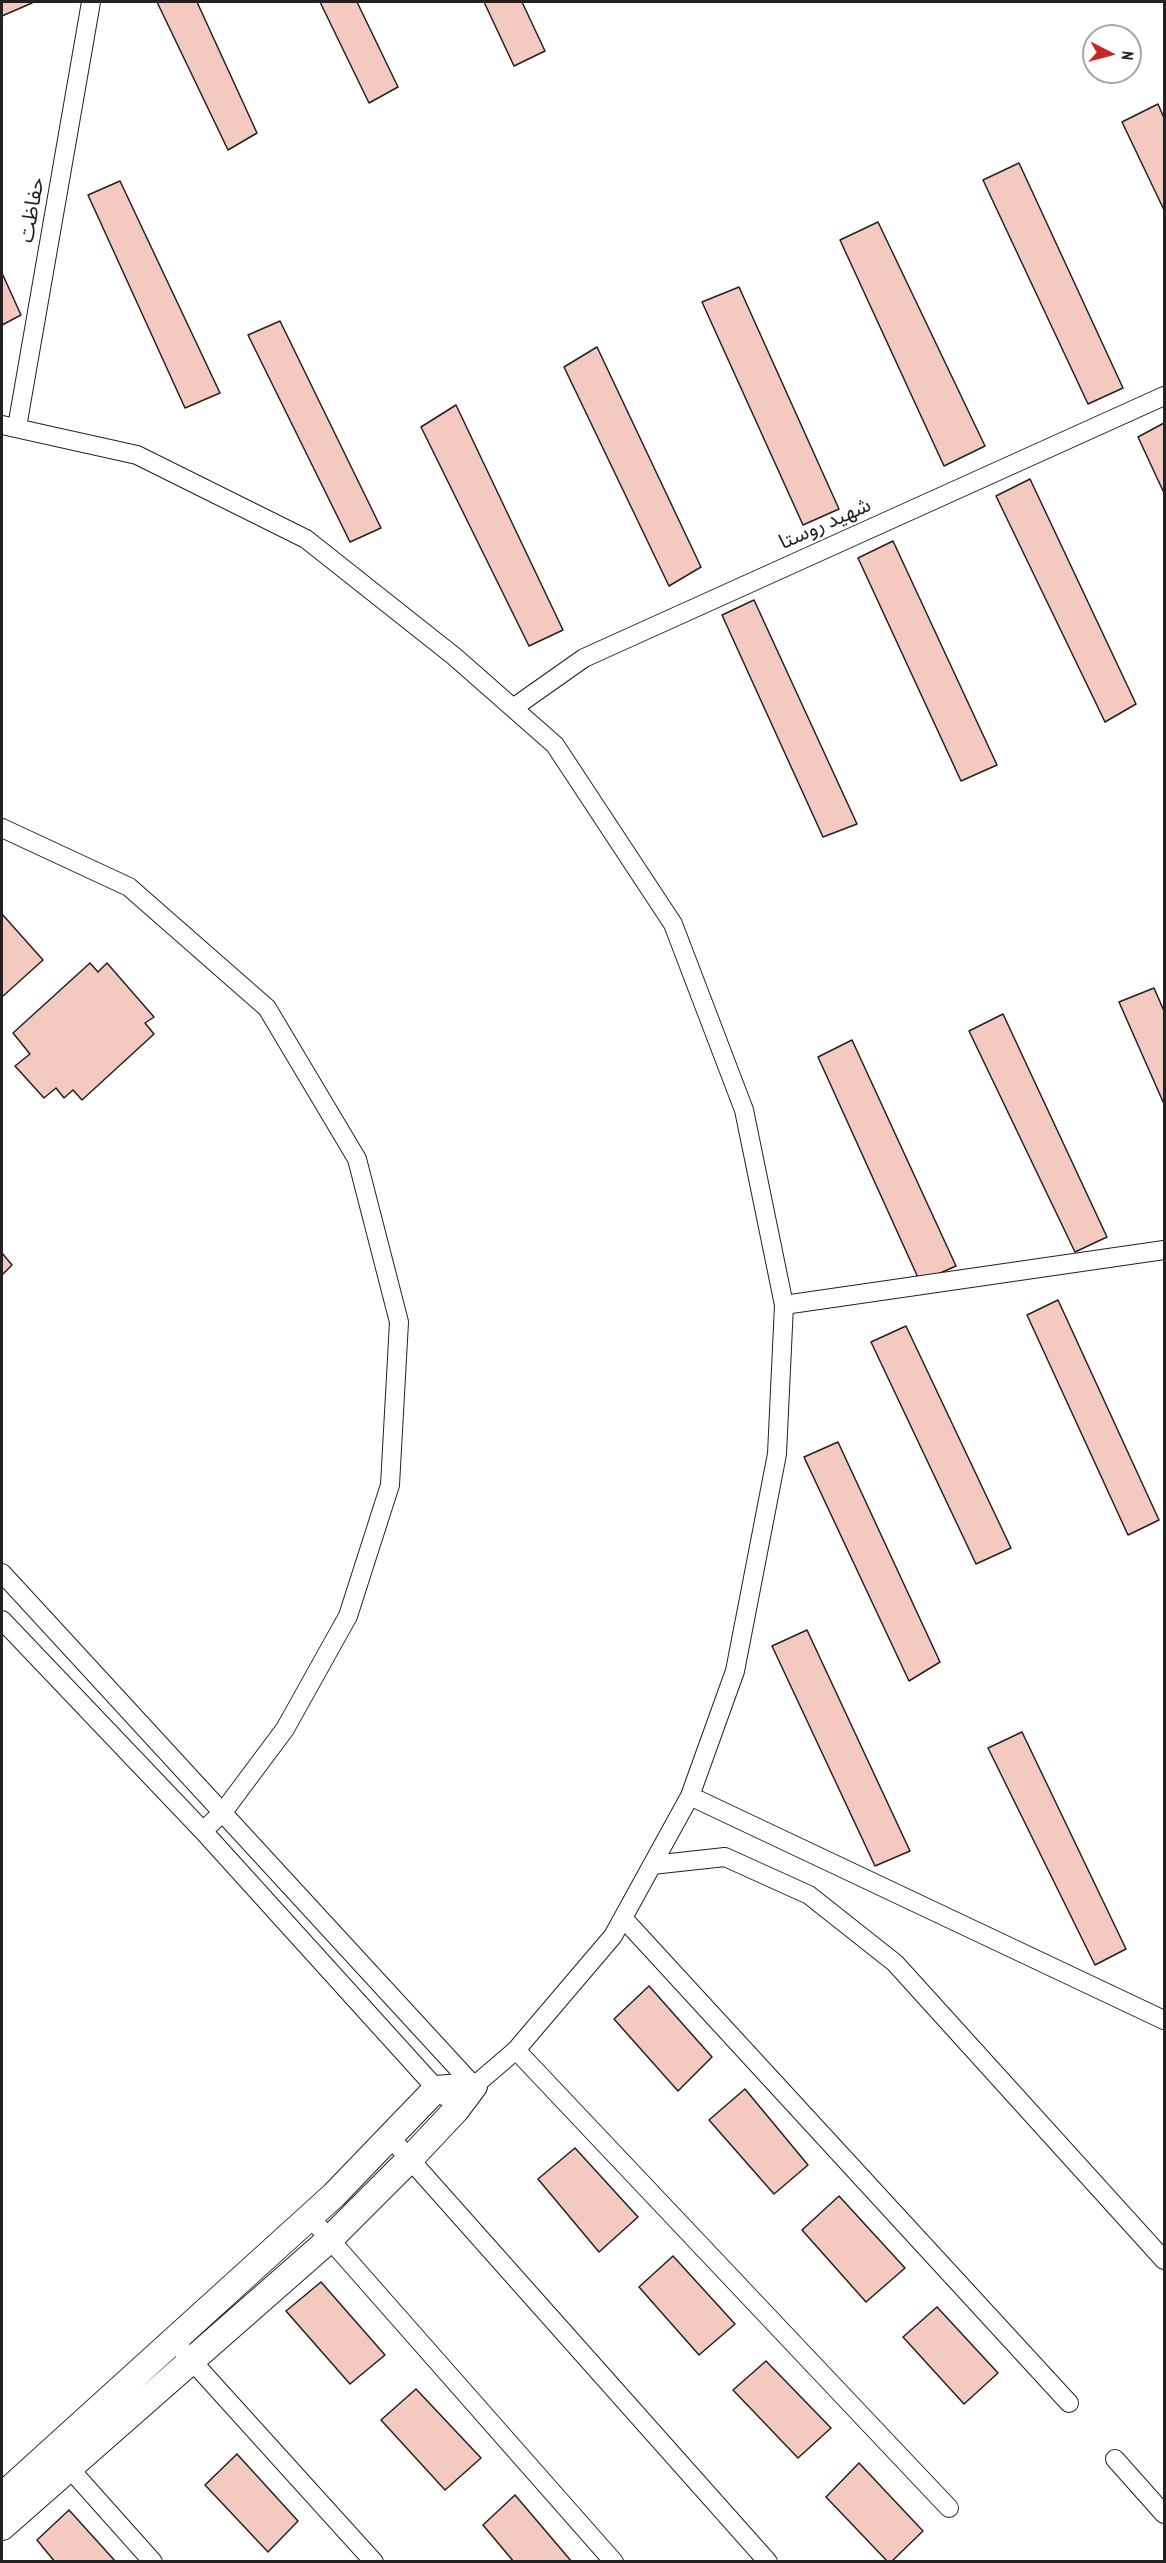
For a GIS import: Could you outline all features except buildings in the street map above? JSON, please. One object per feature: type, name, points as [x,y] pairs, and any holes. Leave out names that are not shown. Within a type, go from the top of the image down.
[{"type":"street","name":"حفاظت","points":[[9,426],[91,2]]},
{"type":"street","name":"شهید روستا","points":[[513,708],[584,658],[1164,396]]},
{"type":"street","points":[[2,2527],[60,2459],[182,2351],[330,2239],[410,2159],[456,2110],[474,2086],[516,2050],[613,1936],[690,1796],[735,1671],[777,1454],[784,1305],[744,1110],[673,924],[555,745],[455,657],[306,540],[137,455],[9,426]]},
{"type":"street","points":[[2,828],[129,886],[267,1008],[357,1159],[399,1322],[390,1485],[348,1616],[285,1729],[223,1812],[203,1831]]},
{"type":"street","points":[[784,1305],[1164,1250]]},
{"type":"street","points":[[2,1573],[474,2086]]},
{"type":"street","points":[[2,1620],[203,1831],[456,2110]]},
{"type":"street","points":[[690,1796],[1164,2020]]},
{"type":"street","points":[[652,1865],[725,1857],[809,1895],[895,1963],[1164,2260]]},
{"type":"street","points":[[623,1918],[1069,2403]]},
{"type":"street","points":[[516,2050],[949,2508]]},
{"type":"street","points":[[182,2351],[436,2089],[474,2086]]},
{"type":"street","points":[[390,2137],[768,2562]]},
{"type":"street","points":[[310,2217],[614,2562]]},
{"type":"street","points":[[182,2351],[374,2562]]},
{"type":"street","points":[[2,2496],[60,2459]]},
{"type":"street","points":[[60,2459],[153,2562]]},
{"type":"street","points":[[1115,2459],[1164,2514]]}]
